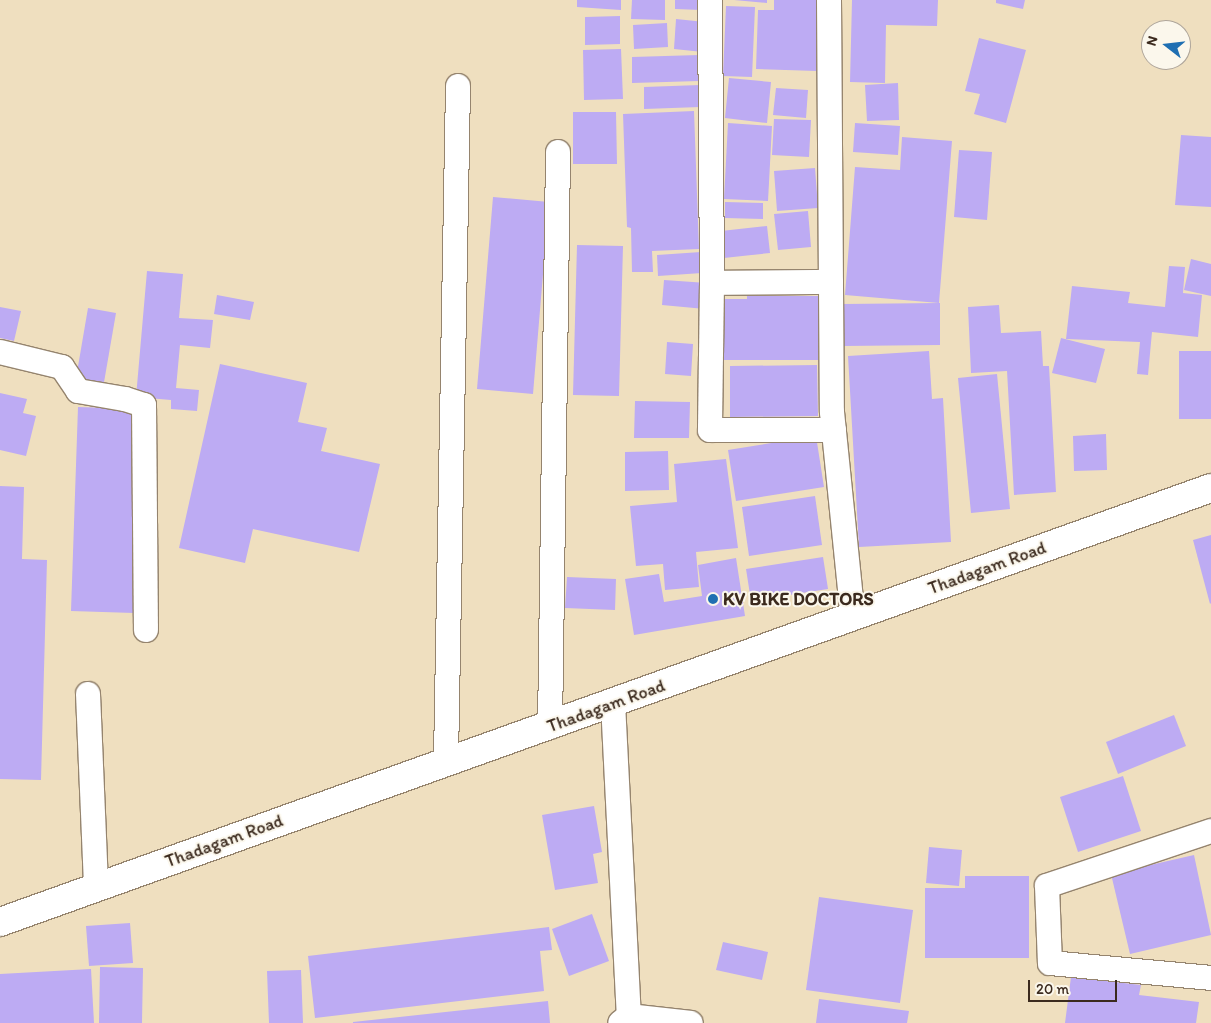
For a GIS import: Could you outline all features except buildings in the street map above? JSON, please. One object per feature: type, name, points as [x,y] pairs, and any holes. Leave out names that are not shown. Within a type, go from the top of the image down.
[{"type":"main road","name":"Thadagam Road","points":[[0,922],[446,760],[550,727],[1211,488]]},
{"type":"street","points":[[710,0],[712,283],[710,430],[834,430]]},
{"type":"street","points":[[828,0],[834,430],[853,617]]},
{"type":"street","points":[[446,760],[458,86]]},
{"type":"street","points":[[550,727],[558,152]]},
{"type":"street","points":[[712,283],[831,282]]},
{"type":"street","points":[[0,352],[62,368],[78,392],[125,399],[144,405],[146,630]]},
{"type":"street","points":[[88,694],[96,887]]},
{"type":"street","points":[[613,703],[624,1019],[691,1023]]},
{"type":"street","points":[[1211,831],[1047,886],[1050,963],[1211,978]]},
{"type":"place","name":"KV BIKE DOCTORS","points":[[713,599]]}]
